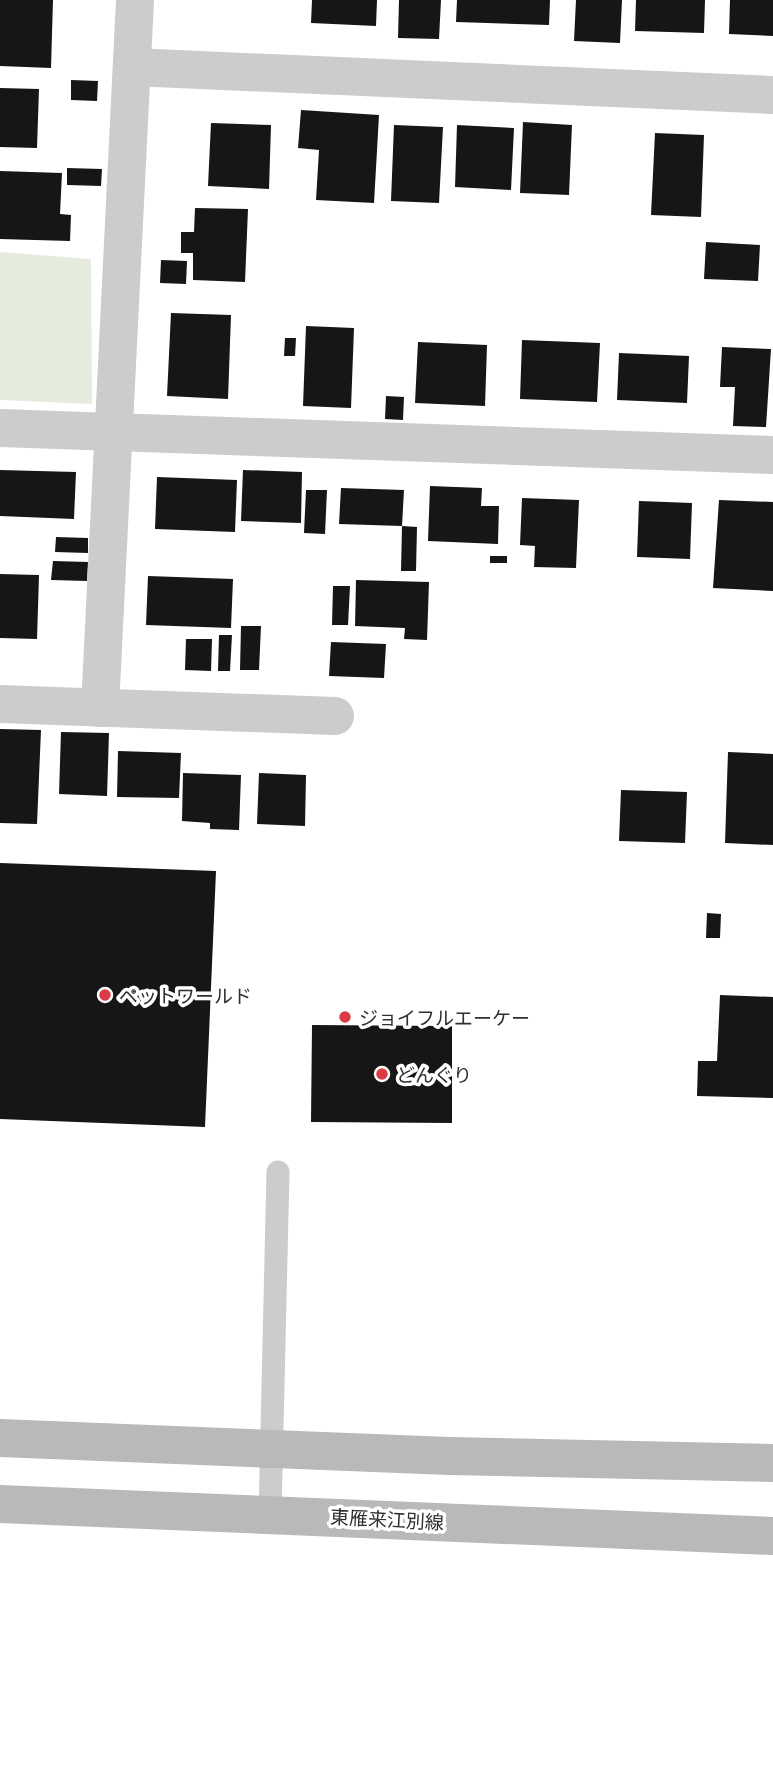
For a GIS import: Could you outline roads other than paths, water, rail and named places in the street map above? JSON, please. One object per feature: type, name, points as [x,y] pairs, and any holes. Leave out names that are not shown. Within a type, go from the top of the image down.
[{"type":"main road","points":[[0,1438],[449,1456],[773,1463]]},
{"type":"main road","name":"東雁来江別線","points":[[0,1504],[773,1536]]},
{"type":"street","points":[[100,708],[135,0]]},
{"type":"street","points":[[132,66],[773,94]]},
{"type":"street","points":[[0,428],[773,455]]},
{"type":"street","points":[[0,704],[335,716]]},
{"type":"lane","points":[[270,1514],[278,1172]]},
{"type":"place","name":"ペットワールド","points":[[105,995]]},
{"type":"place","name":"ジョイフルエーケー","points":[[345,1017]]},
{"type":"place","name":"どんぐり","points":[[382,1074]]}]
